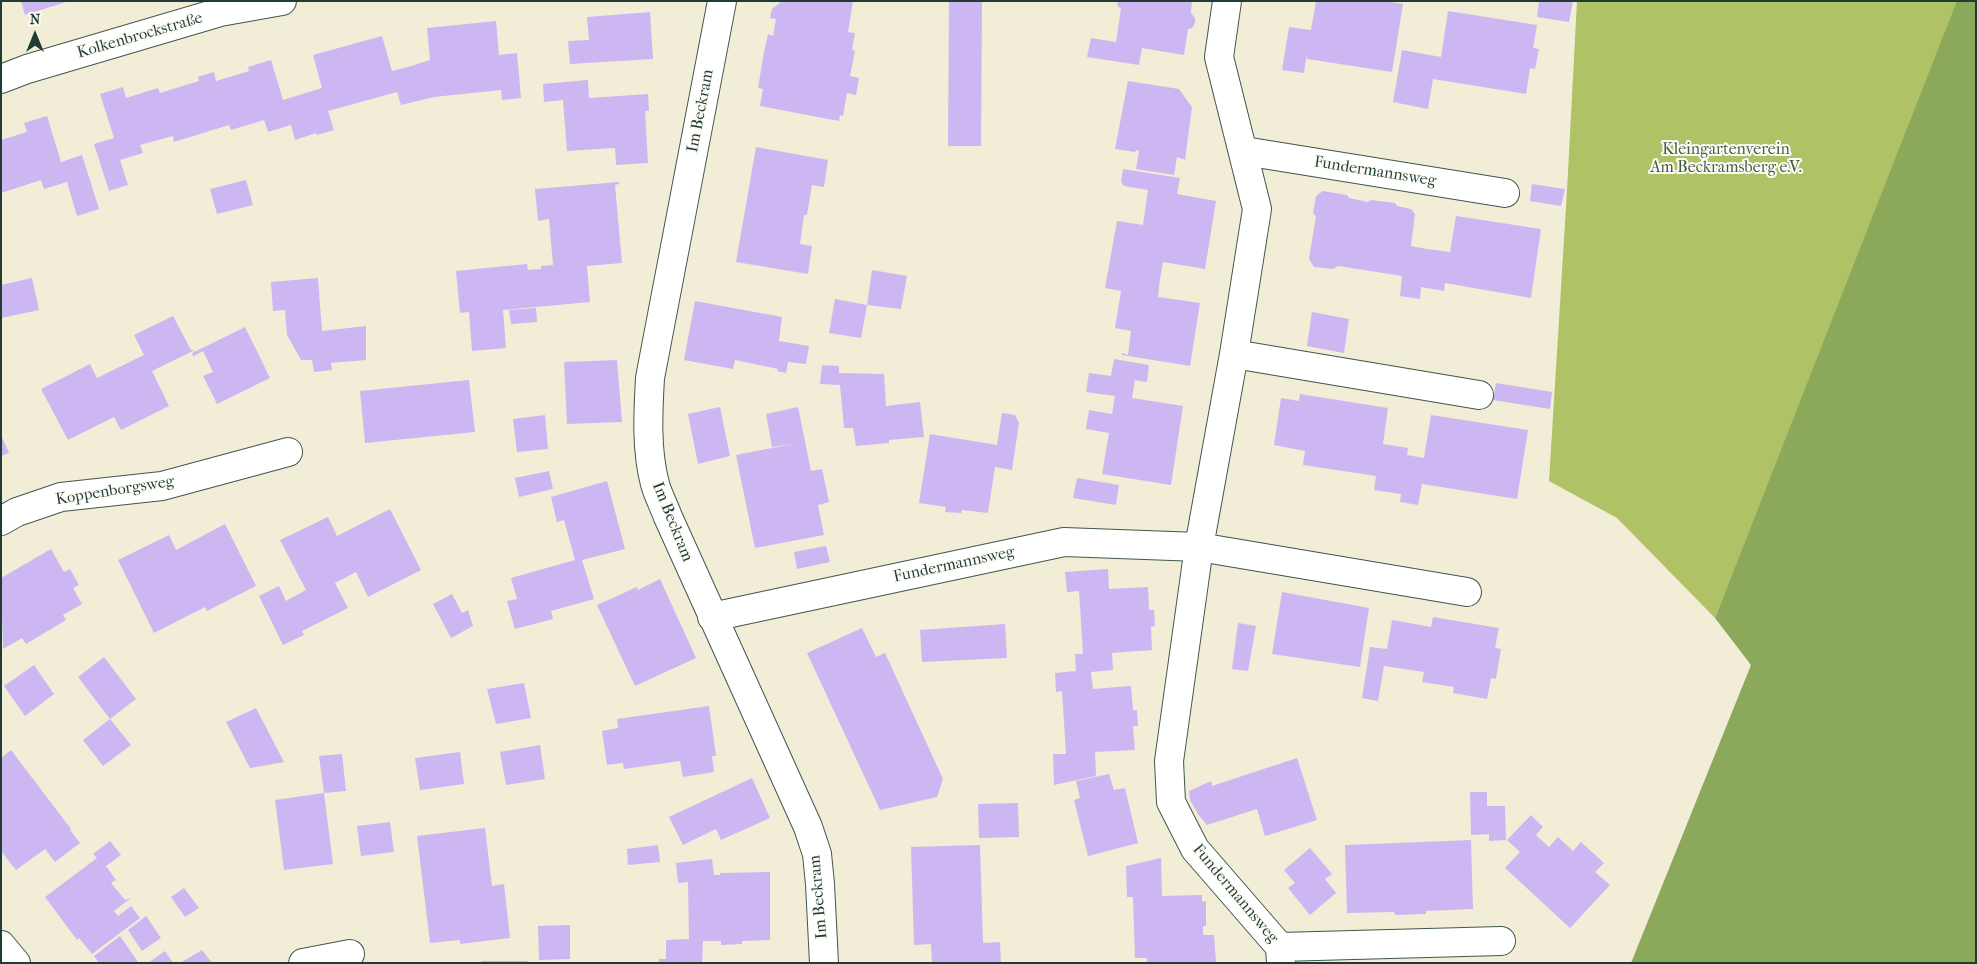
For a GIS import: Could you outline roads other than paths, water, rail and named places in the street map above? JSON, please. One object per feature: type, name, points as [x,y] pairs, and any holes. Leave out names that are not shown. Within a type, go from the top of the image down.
[{"type":"street","name":"Kolkenbrockstraße","points":[[1,79],[27,69],[220,12],[282,1]]},
{"type":"street","name":"Im Beckram","points":[[722,1],[650,378],[648,404],[649,448],[655,484],[668,517],[808,827],[817,854],[824,963]]},
{"type":"street","name":"Fundermannsweg","points":[[1227,1],[1219,57],[1257,209],[1234,354],[1199,547],[1168,761],[1170,802],[1195,848],[1280,955],[1501,942]]},
{"type":"street","name":"Fundermannsweg","points":[[1244,151],[1506,193]]},
{"type":"street","points":[[1234,354],[1480,395]]},
{"type":"street","name":"Koppenborgsweg","points":[[1,521],[17,512],[61,498],[162,486],[288,452]]},
{"type":"street","name":"Fundermannsweg","points":[[712,617],[1064,542],[1199,547],[1467,592]]},
{"type":"street","points":[[1,944],[16,963]]},
{"type":"street","points":[[303,963],[350,954]]},
{"type":"park label","name":"Kleingartenverein Am Beckramsberg e.V.","points":[[1726,159]]}]
